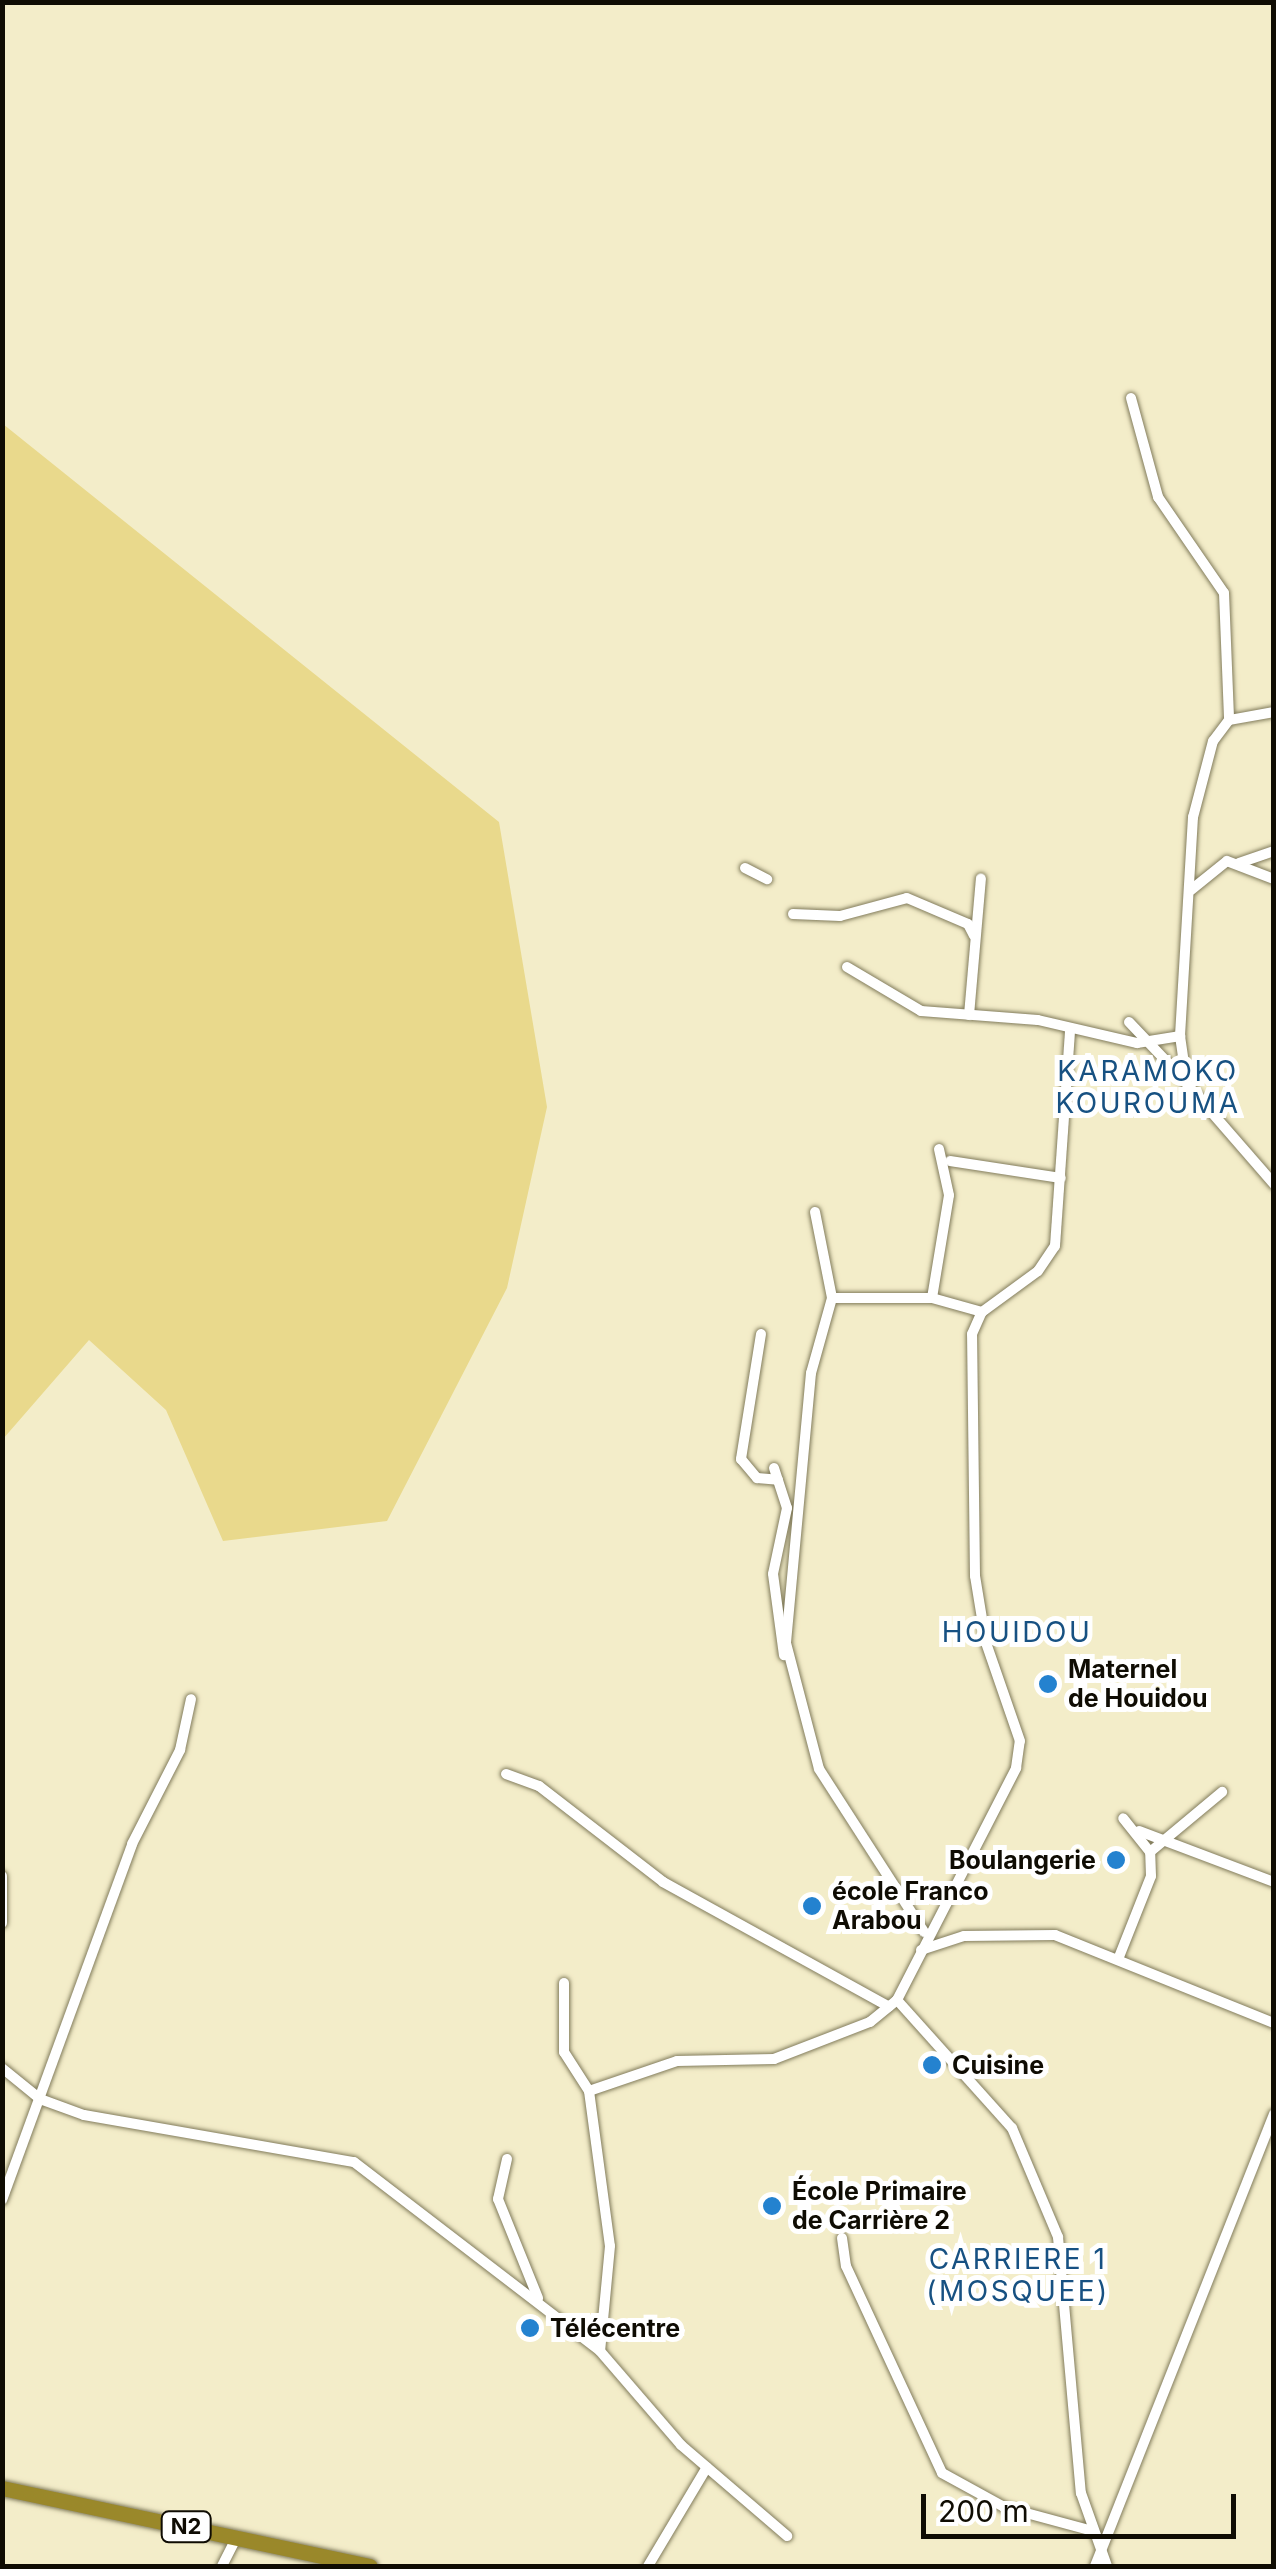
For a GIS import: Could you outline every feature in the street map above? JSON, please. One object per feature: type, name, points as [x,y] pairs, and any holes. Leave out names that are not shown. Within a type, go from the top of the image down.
[{"type":"highway","name":"N2","points":[[2,2488],[236,2537],[330,2562],[370,2566]]},
{"type":"street","points":[[1130,398],[1158,497],[1224,592],[1229,720],[1214,741],[1193,817],[1180,1036],[1188,1084]]},
{"type":"street","points":[[1229,720],[1274,712]]},
{"type":"street","points":[[1191,890],[1218,864],[1238,863],[1274,851]]},
{"type":"street","points":[[1238,863],[1274,879]]},
{"type":"street","points":[[745,868],[767,879]]},
{"type":"street","points":[[968,1015],[980,879]]},
{"type":"street","points":[[793,914],[840,916],[907,898],[968,924],[974,936]]},
{"type":"street","points":[[848,967],[921,1010],[1148,1042],[1180,1036]]},
{"type":"street","points":[[1130,1022],[1274,1184]]},
{"type":"street","points":[[589,2091],[677,2061],[810,2050],[893,2004],[921,1950],[924,1932],[1020,1755],[975,1576],[972,1334],[982,1312],[1038,1270],[1055,1246],[1070,1029]]},
{"type":"street","points":[[932,1298],[950,1195],[939,1150]]},
{"type":"street","points":[[950,1161],[1061,1178]]},
{"type":"street","points":[[792,1674],[799,1462],[832,1298],[815,1212]]},
{"type":"street","points":[[832,1298],[932,1298],[982,1312]]},
{"type":"street","points":[[761,1334],[740,1459],[758,1478],[776,1474],[788,1508],[774,1603],[792,1674],[820,1770],[924,1932]]},
{"type":"street","points":[[2,2200],[132,1844],[180,1750],[191,1699]]},
{"type":"street","points":[[506,1774],[539,1786],[663,1882],[893,2004],[1012,2128],[1058,2237],[1081,2493],[1107,2566]]},
{"type":"street","points":[[1150,1852],[1222,1792]]},
{"type":"street","points":[[1123,1818],[1138,1830],[1274,1882]]},
{"type":"street","points":[[1118,1957],[1151,1876],[1150,1852],[1138,1830]]},
{"type":"street","points":[[2,1876],[2,1923]]},
{"type":"street","points":[[921,1950],[964,1936],[1056,1935],[1274,2023]]},
{"type":"street","points":[[564,1983],[564,2052],[589,2091],[610,2246],[600,2351]]},
{"type":"street","points":[[2,2068],[40,2099],[84,2114],[340,2156],[538,2299],[600,2351],[706,2468],[787,2536]]},
{"type":"street","points":[[1095,2566],[1137,2479],[1274,2114]]},
{"type":"street","points":[[507,2159],[502,2215],[538,2299]]},
{"type":"street","points":[[842,2238],[846,2266],[942,2473],[1004,2507],[1093,2531]]},
{"type":"street","points":[[648,2566],[706,2468]]},
{"type":"street","points":[[222,2566],[236,2537]]},
{"type":"shaded area","points":[[3,424],[499,822],[547,1107],[507,1288],[387,1521],[223,1541],[166,1410],[89,1340],[3,1439]]},
{"type":"place","name":"Maternel de Houidou","points":[[1048,1684]]},
{"type":"place","name":"Boulangerie","points":[[1116,1860]]},
{"type":"place","name":"école Franco Arabou","points":[[812,1906]]},
{"type":"place","name":"Cuisine","points":[[932,2065]]},
{"type":"place","name":"École Primaire de Carrière 2","points":[[772,2206]]},
{"type":"place","name":"Télécentre","points":[[530,2328]]},
{"type":"district","name":"KARAMOKO KOUROUMA","points":[[1148,1087]]},
{"type":"district","name":"HOUIDOU","points":[[1017,1632]]},
{"type":"district","name":"CARRIERE 1 (MOSQUEE)","points":[[1018,2275]]}]
